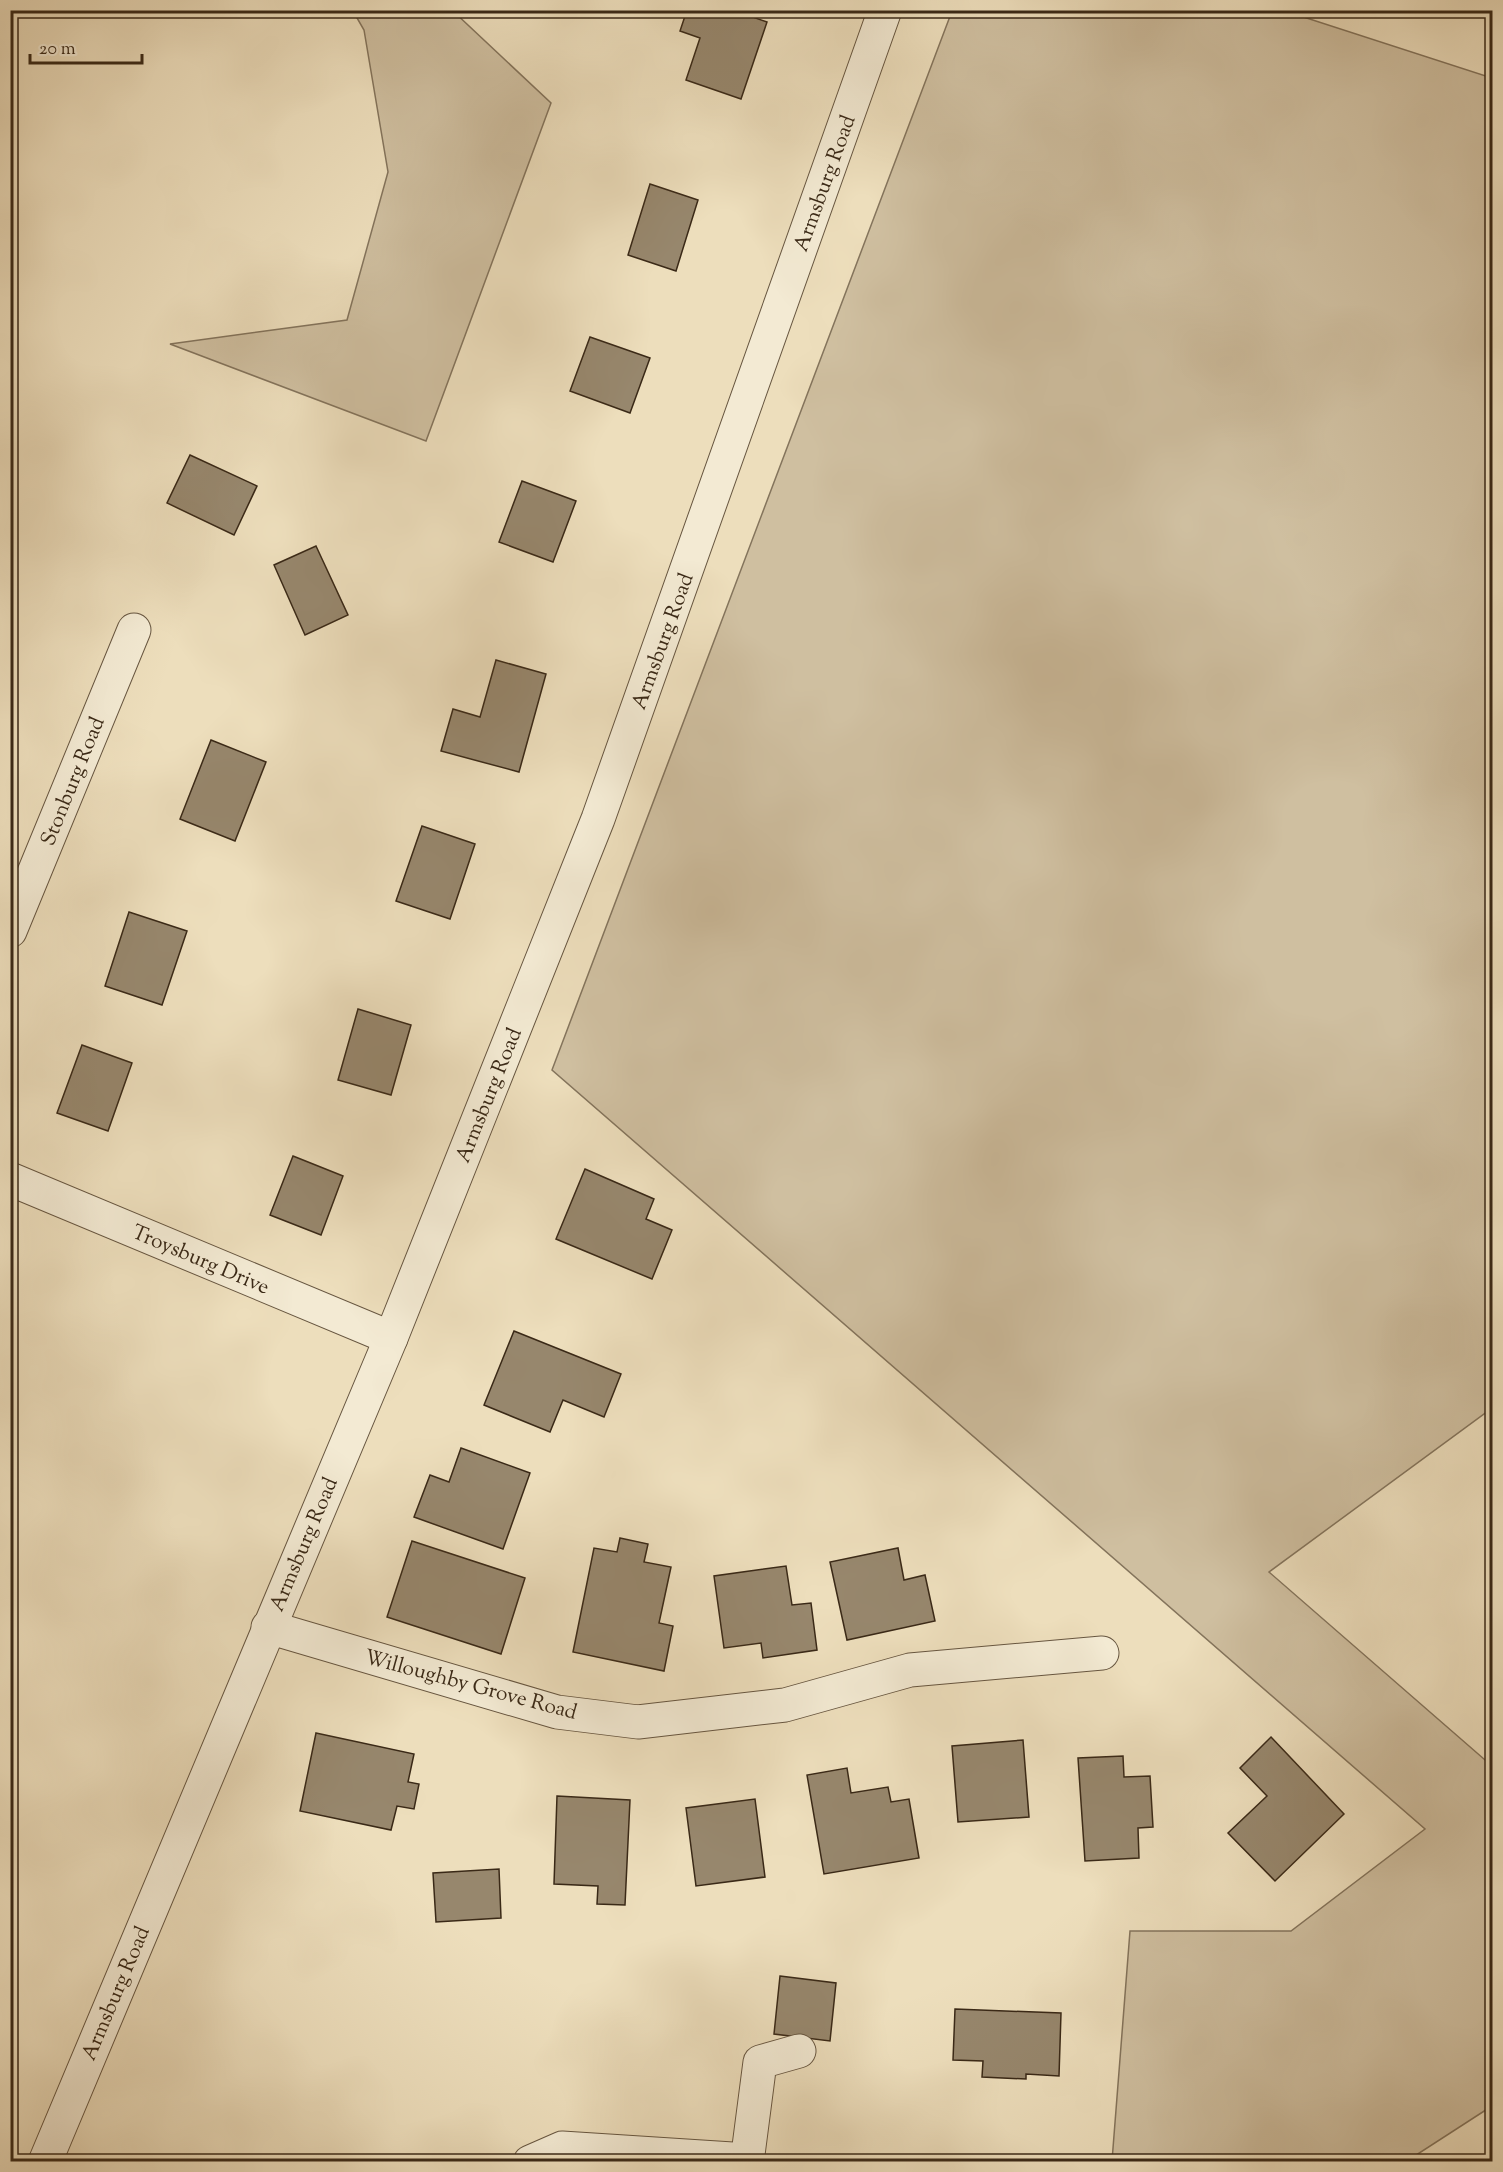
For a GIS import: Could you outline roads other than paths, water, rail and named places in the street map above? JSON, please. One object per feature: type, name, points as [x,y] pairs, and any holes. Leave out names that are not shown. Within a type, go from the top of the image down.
[{"type":"street","name":"Armsburg Road","points":[[45,2162],[391,1338],[598,819],[885,10]]},
{"type":"street","name":"Stonburg Road","points":[[10,932],[134,630]]},
{"type":"street","name":"Troysburg Drive","points":[[10,1179],[391,1338]]},
{"type":"street","name":"Willoughby Grove Road","points":[[268,1627],[557,1712],[638,1722],[785,1705],[910,1670],[1102,1653]]},
{"type":"street","points":[[530,2162],[562,2148],[747,2161],[760,2062],[799,2051]]}]
